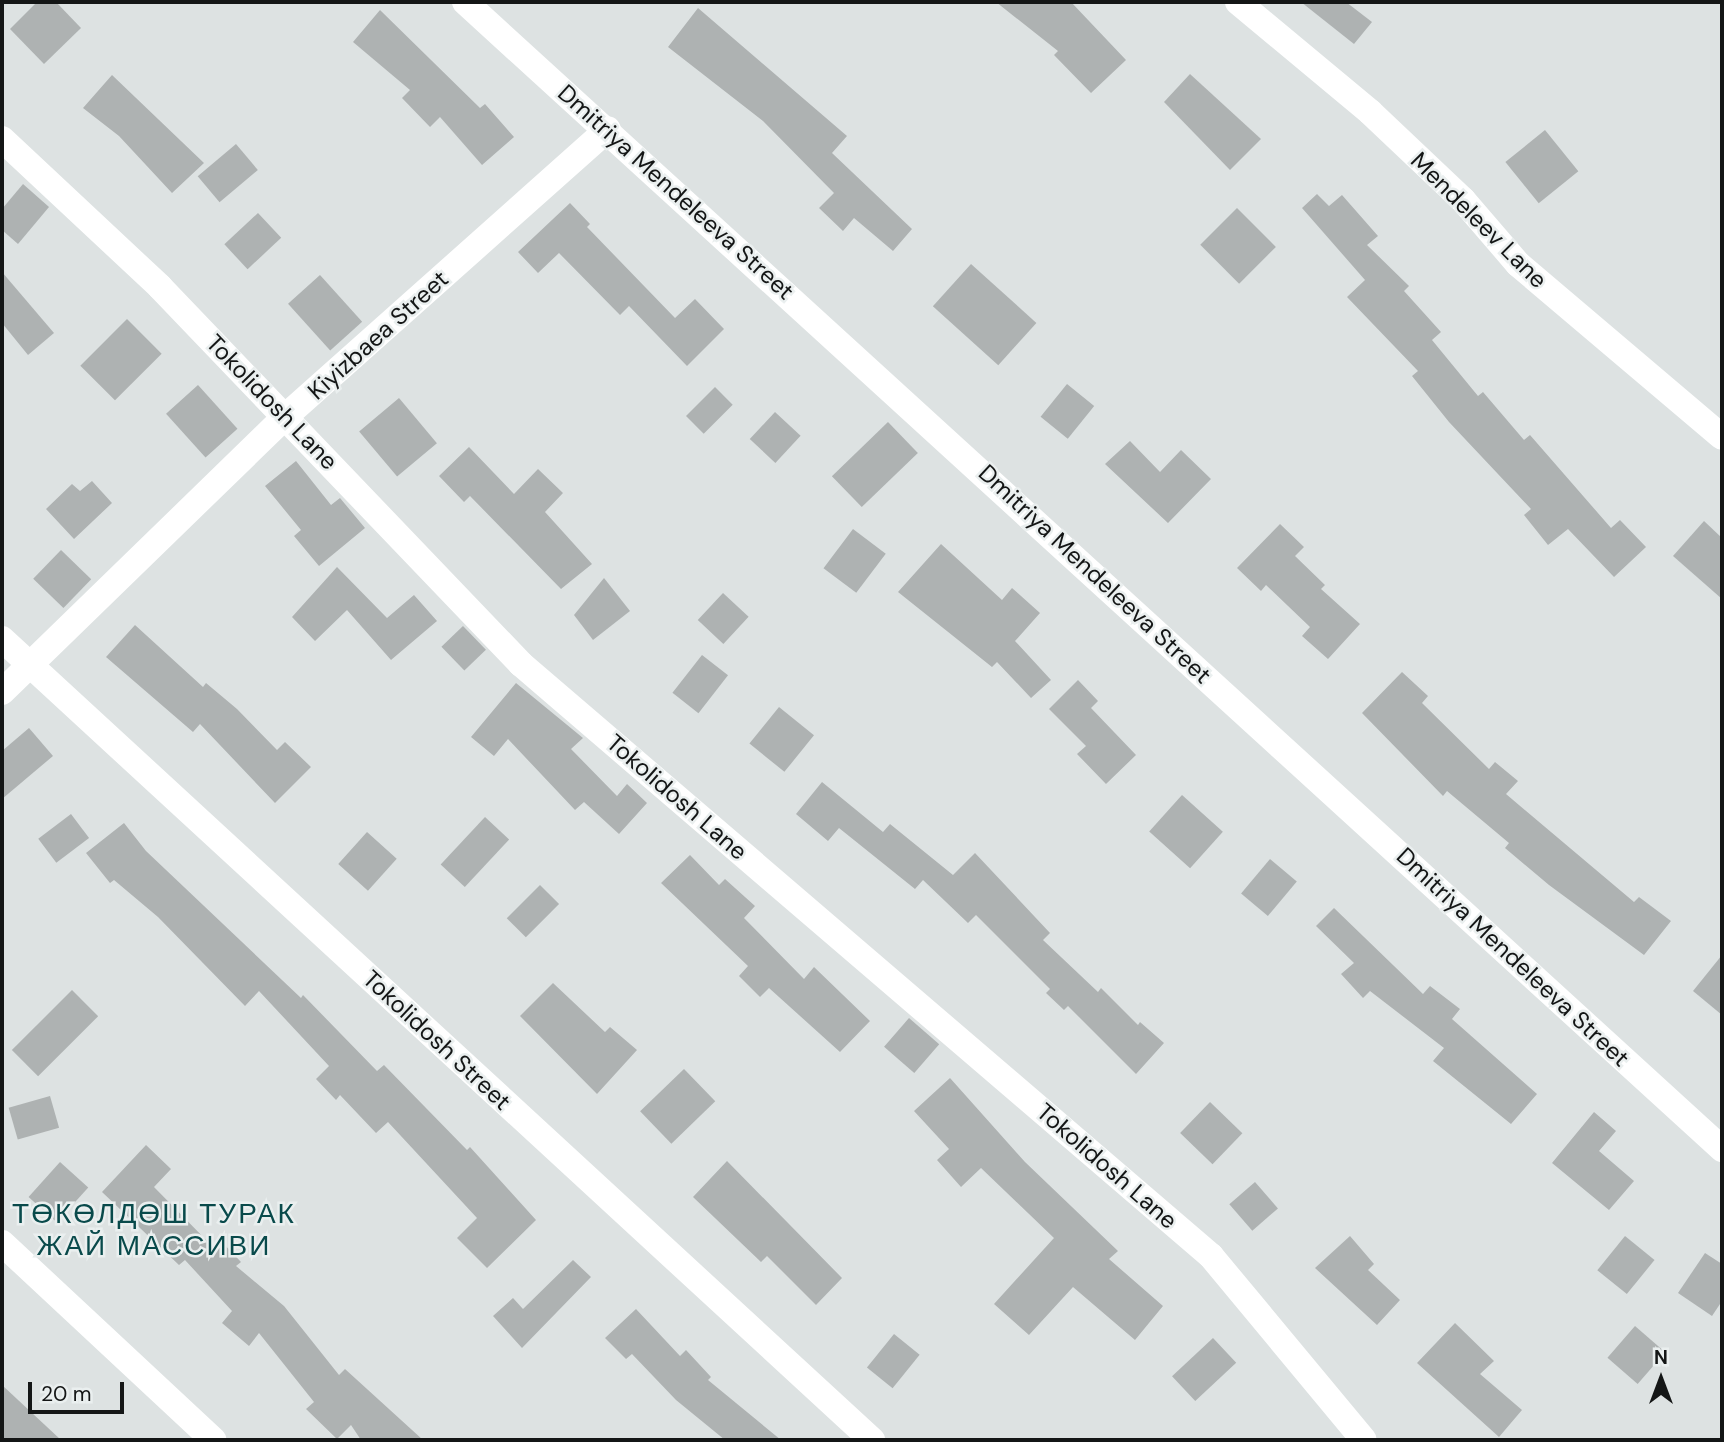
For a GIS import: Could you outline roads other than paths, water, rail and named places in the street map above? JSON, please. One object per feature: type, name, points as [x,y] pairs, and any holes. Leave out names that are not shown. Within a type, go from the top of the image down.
[{"type":"street","name":"Dmitriya Mendeleeva Street","points":[[465,2],[608,129],[1722,1149]]},
{"type":"street","name":"Mendeleev Lane","points":[[1238,2],[1370,111],[1463,200],[1518,264],[1722,437]]},
{"type":"street","name":"Kiyizbaea Street","points":[[2,692],[286,416],[608,129]]},
{"type":"street","name":"Tokolidosh Lane","points":[[2,139],[160,287],[522,664],[1211,1256],[1364,1440]]},
{"type":"street","name":"Tokolidosh Street","points":[[2,639],[872,1440]]},
{"type":"street","points":[[2,1243],[213,1440]]},
{"type":"district","name":"ТӨКӨЛДӨШ ТУРАК ЖАЙ МАССИВИ","points":[[154,1230]]}]
